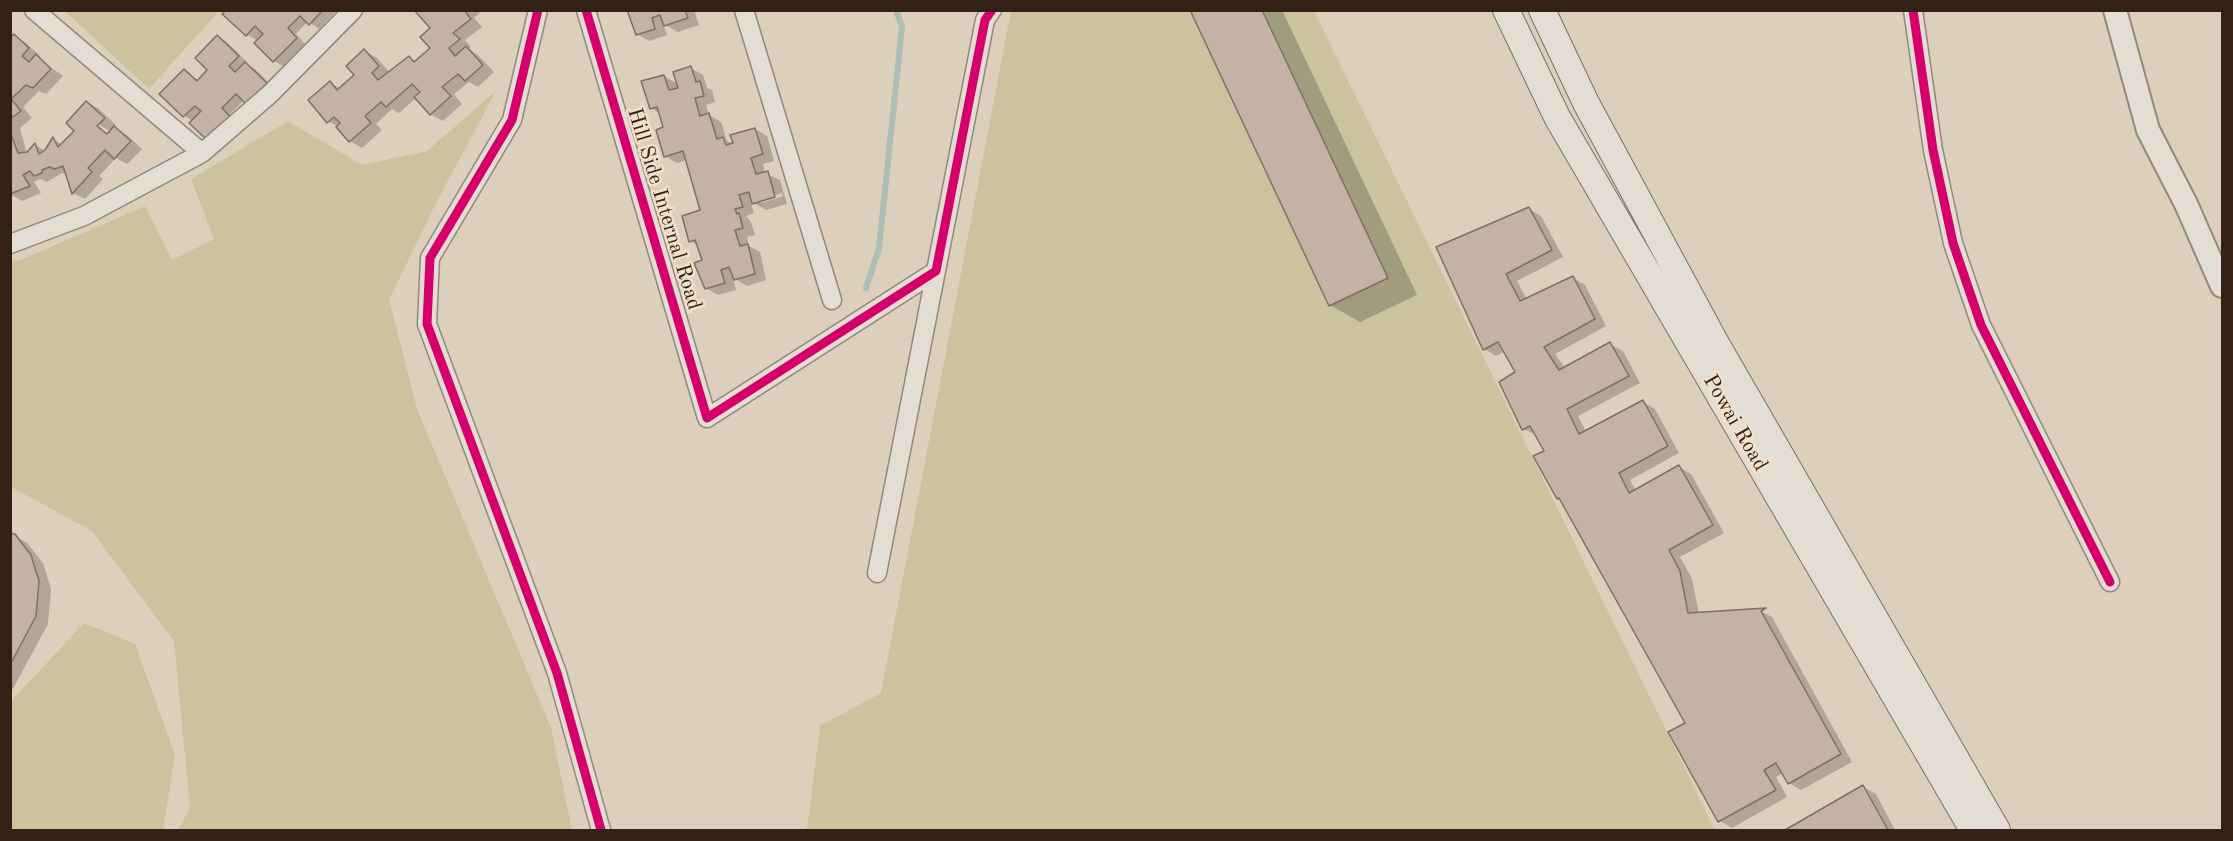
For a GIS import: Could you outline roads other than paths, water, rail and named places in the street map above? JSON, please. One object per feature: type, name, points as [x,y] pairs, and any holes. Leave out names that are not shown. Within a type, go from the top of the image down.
[{"type":"main road","name":"Powai Road","points":[[1506,10],[1557,117],[1973,831]]},
{"type":"main road","name":"Powai Road","points":[[1542,10],[1586,103],[1714,340],[1997,831]]},
{"type":"street","points":[[34,10],[202,153]]},
{"type":"street","points":[[10,244],[84,216],[202,153],[270,94],[353,10]]},
{"type":"street","points":[[538,10],[512,120],[430,258],[428,324],[557,673],[601,831]]},
{"type":"street","name":"Hill Side Internal Road","points":[[586,10],[707,418],[936,271]]},
{"type":"street","points":[[744,10],[832,300]]},
{"type":"street","points":[[877,573],[985,20],[992,10]]},
{"type":"street","points":[[1913,10],[1933,150],[1951,232],[1981,326],[2110,582]]},
{"type":"street","points":[[2115,10],[2148,130],[2186,204],[2223,286]]},
{"type":"waterway","points":[[866,288],[879,248],[902,27],[896,10]]}]
